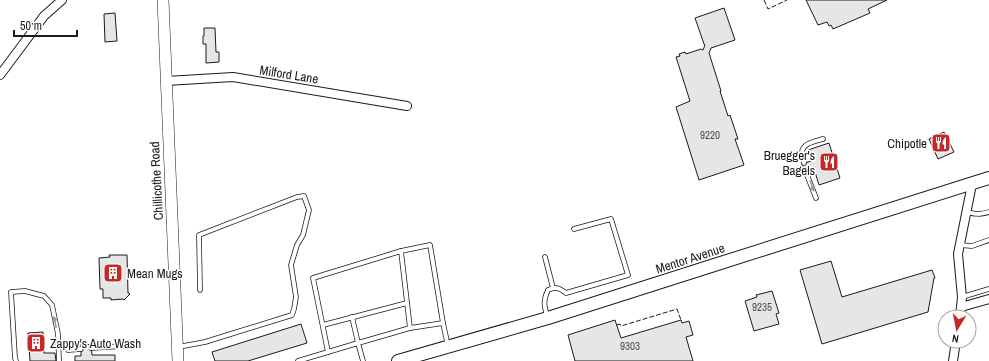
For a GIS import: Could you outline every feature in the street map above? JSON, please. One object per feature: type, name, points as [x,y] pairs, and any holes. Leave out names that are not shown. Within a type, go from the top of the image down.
[{"type":"main road","name":"Mentor Avenue","points":[[398,361],[548,318],[989,178]]},
{"type":"street","points":[[1,70],[44,16],[62,0]]},
{"type":"street","name":"Chillicothe Road","points":[[163,0],[178,361]]},
{"type":"street","name":"Milford Lane","points":[[166,81],[233,77],[407,106]]},
{"type":"street","points":[[972,184],[958,254],[962,307],[989,299]]},
{"type":"street","points":[[953,361],[955,349]]},
{"type":"lane","points":[[804,163],[802,152],[804,147],[808,144],[823,139]]},
{"type":"lane","points":[[807,175],[816,198]]},
{"type":"lane","points":[[178,347],[205,342],[292,315],[296,297],[291,266],[297,245],[303,235],[309,210],[304,196],[297,197],[199,235],[200,290]]},
{"type":"lane","points":[[966,212],[977,215],[989,212]]},
{"type":"lane","points":[[548,318],[544,306],[544,299],[548,290],[558,288],[566,293],[628,275],[611,219],[574,229]]},
{"type":"lane","points":[[959,245],[972,246],[989,240]]},
{"type":"lane","points":[[328,352],[313,278],[401,251],[430,245],[448,346]]},
{"type":"lane","points":[[401,251],[410,328]]},
{"type":"lane","points":[[545,257],[553,288]]},
{"type":"lane","points":[[962,297],[989,289]]},
{"type":"lane","points":[[16,361],[11,292],[24,291],[44,296],[52,305],[58,334],[59,361]]},
{"type":"lane","points":[[323,325],[407,303]]},
{"type":"lane","points":[[352,317],[363,361]]},
{"type":"lane","points":[[298,361],[308,360],[358,342],[410,328],[443,323]]},
{"type":"lane","points":[[91,348],[123,346]]},
{"type":"lane","points":[[68,350],[81,349]]},
{"type":"building","points":[[806,0],[887,0],[868,9],[870,13],[833,29],[827,22],[818,25]]},
{"type":"building","points":[[724,8],[735,40],[711,48],[709,53],[728,116],[730,115],[738,139],[735,139],[744,165],[699,180],[676,107],[690,101],[676,57],[685,52],[686,54],[701,49],[703,50],[705,45],[695,18]]},
{"type":"building","points":[[115,13],[117,41],[105,42],[104,14]]},
{"type":"building","points":[[204,28],[215,28],[216,52],[219,52],[219,62],[206,63],[206,44],[203,44]]},
{"type":"building","points":[[944,132],[954,152],[938,159],[929,139]]},
{"type":"building","points":[[829,143],[840,178],[819,185],[815,172],[806,176],[802,164],[811,161],[808,150]]},
{"type":"building","name":"Mean Mugs","points":[[109,255],[127,255],[128,293],[130,294],[124,300],[111,300],[111,298],[103,298],[103,289],[100,289],[99,258],[110,257]]},
{"type":"building","points":[[831,261],[842,297],[932,270],[935,278],[928,312],[822,344],[800,270]]},
{"type":"building","points":[[772,291],[779,313],[776,314],[779,324],[754,331],[745,301],[757,297],[756,295]]},
{"type":"building","points":[[615,320],[621,338],[681,320],[682,323],[689,321],[693,335],[686,337],[693,361],[575,361],[568,335]]},
{"type":"building","points":[[301,324],[307,343],[248,361],[215,361],[212,352]]},
{"type":"building","name":"Zappy's Auto Wash","points":[[43,332],[44,353],[55,353],[56,361],[30,361],[28,333]]},
{"type":"building","points":[[81,344],[91,344],[92,355],[115,355],[115,361],[75,361],[75,356],[81,356]]},
{"type":"fence","points":[[764,0],[768,9],[787,0]]},
{"type":"fence","points":[[617,325],[620,324],[621,326],[677,309],[681,320]]},
{"type":"place","name":"Chipotle","points":[[941,143]]},
{"type":"place","name":"Bruegger's Bagels","points":[[829,162]]},
{"type":"place","name":"Mean Mugs","points":[[113,273]]},
{"type":"place","name":"Zappy's Auto Wash","points":[[36,343]]}]
